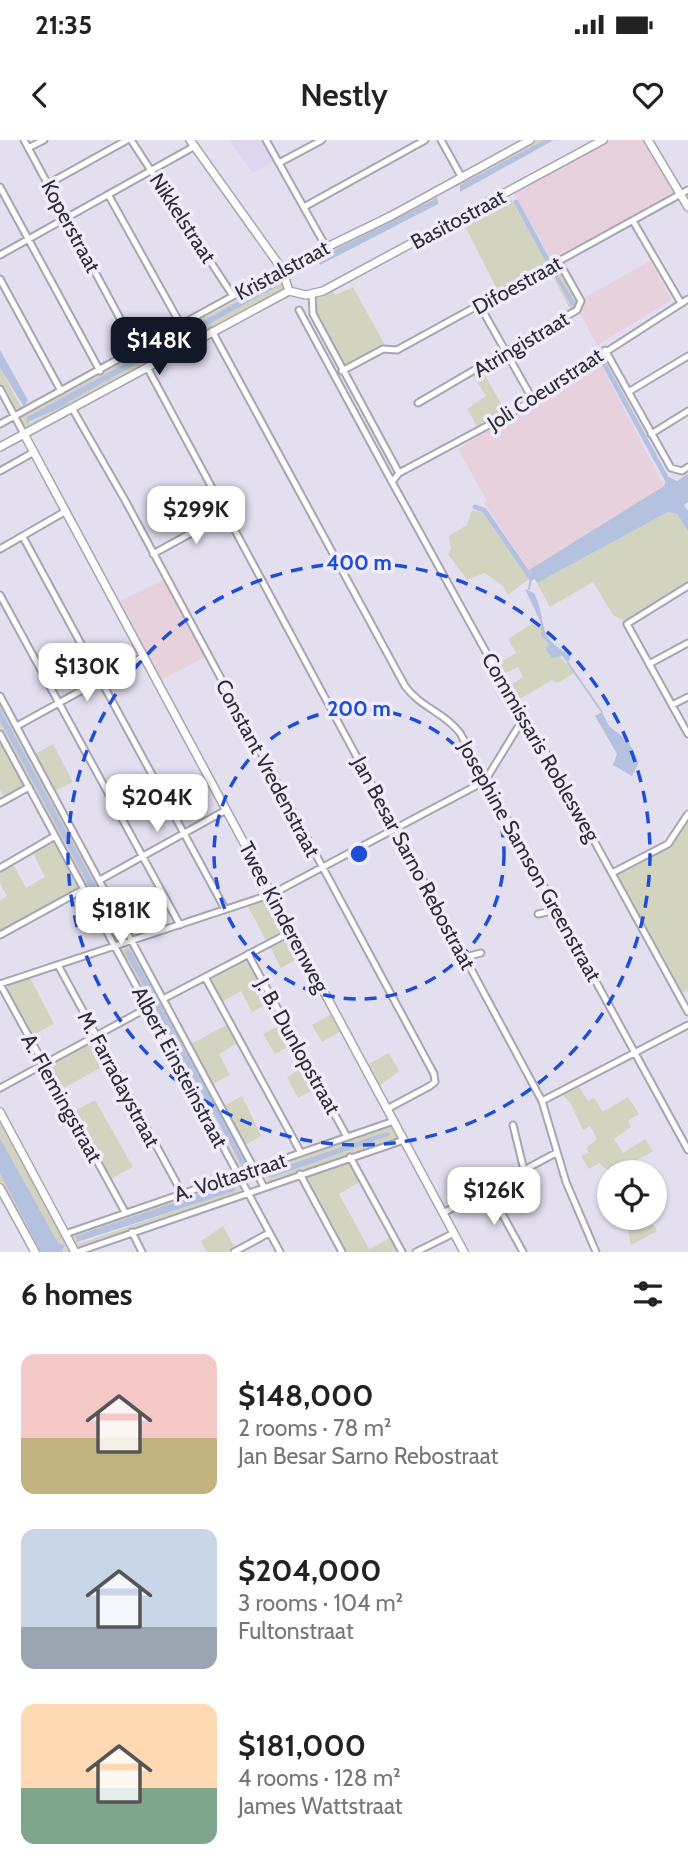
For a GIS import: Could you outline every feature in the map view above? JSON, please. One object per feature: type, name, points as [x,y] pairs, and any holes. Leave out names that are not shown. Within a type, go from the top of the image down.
[{"type":"street","name":"Koperstraat","points":[[24,140],[137,350]]},
{"type":"street","points":[[28,148],[44,140]]},
{"type":"street","points":[[48,184],[129,140]]},
{"type":"street","name":"Nikkelstraat","points":[[129,140],[153,171],[233,296]]},
{"type":"street","points":[[266,140],[326,247]]},
{"type":"street","points":[[279,163],[322,140]]},
{"type":"street","points":[[304,207],[425,140]]},
{"type":"street","points":[[441,140],[462,178]]},
{"type":"street","name":"Kristalstraat","points":[[0,424],[282,269],[462,178],[530,140]]},
{"type":"street","name":"Basitostraat","points":[[312,294],[342,281],[603,140]]},
{"type":"street","points":[[648,140],[684,192],[688,207]]},
{"type":"street","points":[[0,255],[153,171],[192,143],[282,269],[289,291]]},
{"type":"street","points":[[0,187],[100,370]]},
{"type":"street","name":"Difoestraat","points":[[342,371],[383,349],[397,349],[480,306],[684,192]]},
{"type":"street","points":[[109,196],[181,325]]},
{"type":"street","points":[[633,221],[681,303]]},
{"type":"street","name":"Atringistraat","points":[[418,403],[507,353],[580,307],[581,301],[559,262]]},
{"type":"street","points":[[0,279],[61,391]]},
{"type":"street","points":[[0,447],[289,291],[312,294],[313,314],[400,474],[392,482]]},
{"type":"street","name":"Joli Coeurstraat","points":[[400,474],[533,400],[605,350],[688,299]]},
{"type":"street","points":[[480,306],[533,400]]},
{"type":"street","name":"Commissaris Roblesweg","points":[[299,310],[688,1013]]},
{"type":"street","name":"Josephine Samson Greenstraat","points":[[212,331],[405,686],[414,698],[452,722],[688,1150]]},
{"type":"street","points":[[605,350],[671,468],[676,471],[688,467]]},
{"type":"street","points":[[629,391],[688,356]]},
{"type":"street","name":"Jan Besar Sarno Rebostraat","points":[[147,367],[542,1101],[556,1153],[596,1252]]},
{"type":"street","points":[[0,389],[24,434]]},
{"type":"street","name":"Constant Vredenstraat","points":[[72,408],[434,1074],[435,1082],[430,1086],[387,1110]]},
{"type":"street","points":[[651,433],[688,411]]},
{"type":"street","name":"Twee Kinderenweg","points":[[24,434],[464,1252]]},
{"type":"street","points":[[0,471],[34,452]]},
{"type":"street","points":[[0,549],[66,511]]},
{"type":"street","points":[[153,554],[226,514]]},
{"type":"street","points":[[23,537],[225,909]]},
{"type":"street","points":[[688,586],[627,624],[688,734]]},
{"type":"street","points":[[0,595],[141,858],[180,925]]},
{"type":"street","points":[[649,664],[688,643]]},
{"type":"street","points":[[17,726],[144,656]]},
{"type":"street","points":[[0,696],[165,998],[264,1187]]},
{"type":"street","points":[[672,705],[688,697]]},
{"type":"street","points":[[0,984],[272,894],[485,781],[523,719]]},
{"type":"street","name":"Albert Einsteinstraat","points":[[0,734],[279,1252]]},
{"type":"street","points":[[0,803],[29,787]]},
{"type":"street","points":[[100,880],[226,810]]},
{"type":"street","points":[[612,873],[668,844],[688,814]]},
{"type":"street","points":[[0,868],[55,836]]},
{"type":"street","points":[[0,935],[83,888]]},
{"type":"street","points":[[538,914],[556,910]]},
{"type":"street","points":[[165,998],[291,932]]},
{"type":"street","points":[[465,957],[481,953]]},
{"type":"street","name":"J. B. Dunlopstraat","points":[[248,954],[347,1137]]},
{"type":"street","name":"M. Farradaystraat","points":[[58,965],[182,1193]]},
{"type":"street","points":[[205,977],[301,1153]]},
{"type":"street","name":"A. Flemingstraat","points":[[0,984],[125,1212]]},
{"type":"street","points":[[0,1088],[149,1007]]},
{"type":"street","points":[[542,1101],[688,1025]]},
{"type":"street","points":[[0,1112],[76,1252]]},
{"type":"street","name":"A. Voltastraat","points":[[65,1234],[394,1121]]},
{"type":"street","points":[[513,1125],[524,1170]]},
{"type":"street","name":"A. Voltastraat","points":[[76,1252],[404,1140]]},
{"type":"street","points":[[443,1213],[556,1153]]},
{"type":"street","points":[[350,1157],[401,1252]]},
{"type":"street","points":[[300,1174],[342,1252]]},
{"type":"street","points":[[489,1190],[523,1252]]},
{"type":"street","points":[[1,1192],[34,1250],[24,1252]]},
{"type":"street","points":[[132,1232],[142,1252]]},
{"type":"street","points":[[234,1252],[269,1233]]},
{"type":"street","points":[[416,1252],[454,1233]]},
{"type":"shaded area","points":[[229,140],[264,140],[275,160],[253,173]]},
{"type":"shaded area","points":[[611,140],[644,140],[675,192],[552,261],[514,193]]},
{"type":"shaded area","points":[[650,261],[671,298],[670,301],[597,345],[579,311],[582,299]]},
{"type":"shaded area","points":[[598,359],[664,486],[529,570],[484,503],[487,501],[458,449]]},
{"type":"shaded area","points":[[163,580],[205,657],[162,680],[118,602]]},
{"type":"green space","points":[[535,140],[544,140],[454,188],[455,184]]},
{"type":"green space","points":[[435,195],[438,204],[436,199],[317,260],[313,257]]},
{"type":"green space","points":[[509,196],[548,265],[499,293],[463,222]]},
{"type":"green space","points":[[556,268],[561,271],[579,301],[576,309],[565,315],[570,309],[551,273]]},
{"type":"green space","points":[[280,277],[283,279],[283,289],[29,428],[23,426],[20,420],[22,415]],"holes":[[[269,287],[258,297],[30,423],[27,417]]]},
{"type":"green space","points":[[353,287],[386,347],[343,368],[317,316],[316,298],[333,292],[335,295]]},
{"type":"green space","points":[[0,368],[24,408],[14,409],[0,383]]},
{"type":"green space","points":[[482,370],[506,412],[478,428],[467,409],[486,396],[473,375]]},
{"type":"green space","points":[[472,511],[482,512],[529,579],[508,595],[503,586],[485,573],[467,580],[448,554],[451,549],[449,536],[467,525]]},
{"type":"green space","points":[[668,512],[677,514],[688,531],[688,585],[632,615],[627,622],[613,615],[593,582],[550,607],[537,583]]},
{"type":"green space","points":[[534,622],[541,623],[541,636],[575,673],[557,683],[552,680],[518,700],[510,686],[523,677],[518,667],[503,674],[499,663],[516,653],[508,639]]},
{"type":"green space","points":[[0,700],[114,913],[111,915],[0,708]]},
{"type":"green space","points":[[0,721],[116,937],[122,935],[125,939],[114,940],[0,727]]},
{"type":"green space","points":[[0,741],[24,782],[22,787],[4,797],[0,790]]},
{"type":"green space","points":[[53,744],[73,782],[55,791],[35,754]]},
{"type":"green space","points":[[688,819],[688,990],[680,994],[617,877],[620,871],[671,844]]},
{"type":"green space","points":[[50,842],[57,845],[78,883],[77,889],[0,932],[0,901],[7,896],[0,883],[0,871],[13,864],[26,888],[45,877],[33,853]]},
{"type":"green space","points":[[264,899],[273,904],[285,929],[267,942],[247,905]]},
{"type":"green space","points":[[284,938],[290,938],[301,957],[281,968],[270,946]]},
{"type":"green space","points":[[132,946],[250,1164],[247,1169],[237,1167],[165,1033],[169,1032],[240,1165],[154,991],[125,953],[155,1007],[152,1008],[121,951]]},
{"type":"green space","points":[[242,960],[248,960],[271,1002],[252,1012],[241,991],[222,1002],[212,980],[213,976]]},
{"type":"green space","points":[[30,978],[54,1024],[31,1036],[7,990],[9,984]]},
{"type":"green space","points":[[332,1014],[342,1031],[322,1042],[312,1025]]},
{"type":"green space","points":[[228,1024],[238,1043],[219,1054],[230,1075],[213,1084],[191,1044]]},
{"type":"green space","points":[[282,1024],[293,1044],[275,1054],[263,1034]]},
{"type":"green space","points":[[91,1041],[98,1043],[109,1063],[62,1089],[48,1064]]},
{"type":"green space","points":[[389,1053],[399,1071],[379,1086],[367,1065]]},
{"type":"green space","points":[[306,1066],[318,1087],[298,1098],[287,1077]]},
{"type":"green space","points":[[577,1084],[588,1101],[594,1098],[603,1112],[628,1097],[639,1114],[628,1121],[631,1127],[614,1139],[623,1153],[645,1139],[653,1151],[638,1160],[597,1160],[597,1164],[589,1169],[581,1156],[589,1153],[586,1148],[597,1139],[590,1126],[583,1130],[571,1104],[561,1093]]},
{"type":"green space","points":[[242,1096],[261,1136],[245,1145],[223,1106]]},
{"type":"green space","points":[[95,1100],[133,1167],[110,1179],[73,1112]]},
{"type":"green space","points":[[0,1118],[74,1252],[62,1252],[66,1247],[62,1243],[58,1244],[0,1138]]},
{"type":"green space","points":[[387,1126],[393,1128],[397,1139],[270,1182],[261,1174],[265,1168]],"holes":[[[386,1132],[389,1136],[273,1177],[267,1174]]]},
{"type":"green space","points":[[344,1162],[350,1164],[360,1182],[339,1194],[369,1249],[390,1238],[398,1252],[344,1252],[306,1179],[309,1173]]},
{"type":"green space","points":[[0,1174],[41,1252],[38,1252],[0,1183]]},
{"type":"green space","points":[[236,1178],[242,1187],[239,1193],[83,1246],[74,1245],[71,1239],[74,1234]],"holes":[[[231,1183],[232,1191],[81,1243],[77,1242],[77,1236]]]},
{"type":"green space","points":[[223,1226],[235,1248],[228,1252],[207,1252],[201,1241]]},
{"type":"green space","points":[[628,1230],[656,1230],[657,1231],[631,1245]]},
{"type":"water","points":[[544,140],[554,140],[460,192],[460,185]]},
{"type":"water","points":[[437,198],[438,204],[320,265],[319,258]]},
{"type":"water","points":[[555,271],[576,303],[572,307],[555,277]]},
{"type":"water","points":[[270,287],[258,297],[66,405],[26,423],[27,417],[252,294]]},
{"type":"water","points":[[0,350],[28,400],[24,407],[0,368]]},
{"type":"water","points":[[688,474],[688,502],[684,505],[688,511],[688,531],[677,514],[668,512],[537,583],[529,570],[664,486],[667,476],[677,481]]},
{"type":"water","points":[[525,589],[534,593],[547,635],[559,648],[571,655],[568,663],[562,656],[552,658],[546,650],[549,644],[541,636],[541,623]]},
{"type":"water","points":[[0,708],[122,937],[116,937],[0,721]]},
{"type":"water","points":[[602,712],[609,726],[628,741],[639,762],[632,776],[613,765],[617,754],[595,716]]},
{"type":"water","points":[[130,949],[246,1162],[242,1166],[125,953]]},
{"type":"water","points":[[386,1132],[390,1133],[389,1136],[273,1177],[268,1176],[271,1171]]},
{"type":"water","points":[[0,1138],[58,1243],[65,1245],[62,1252],[41,1252],[0,1174]]},
{"type":"water","points":[[234,1183],[235,1191],[77,1242],[76,1236]]},
{"type":"waterway","points":[[516,202],[548,261]]},
{"type":"waterway","points":[[264,291],[275,285]]},
{"type":"waterway","points":[[602,360],[669,483]]},
{"type":"waterway","points":[[475,507],[484,510],[531,578],[536,575]]},
{"type":"waterway","points":[[529,589],[531,578]]},
{"type":"waterway","points":[[568,663],[602,712]]}]
